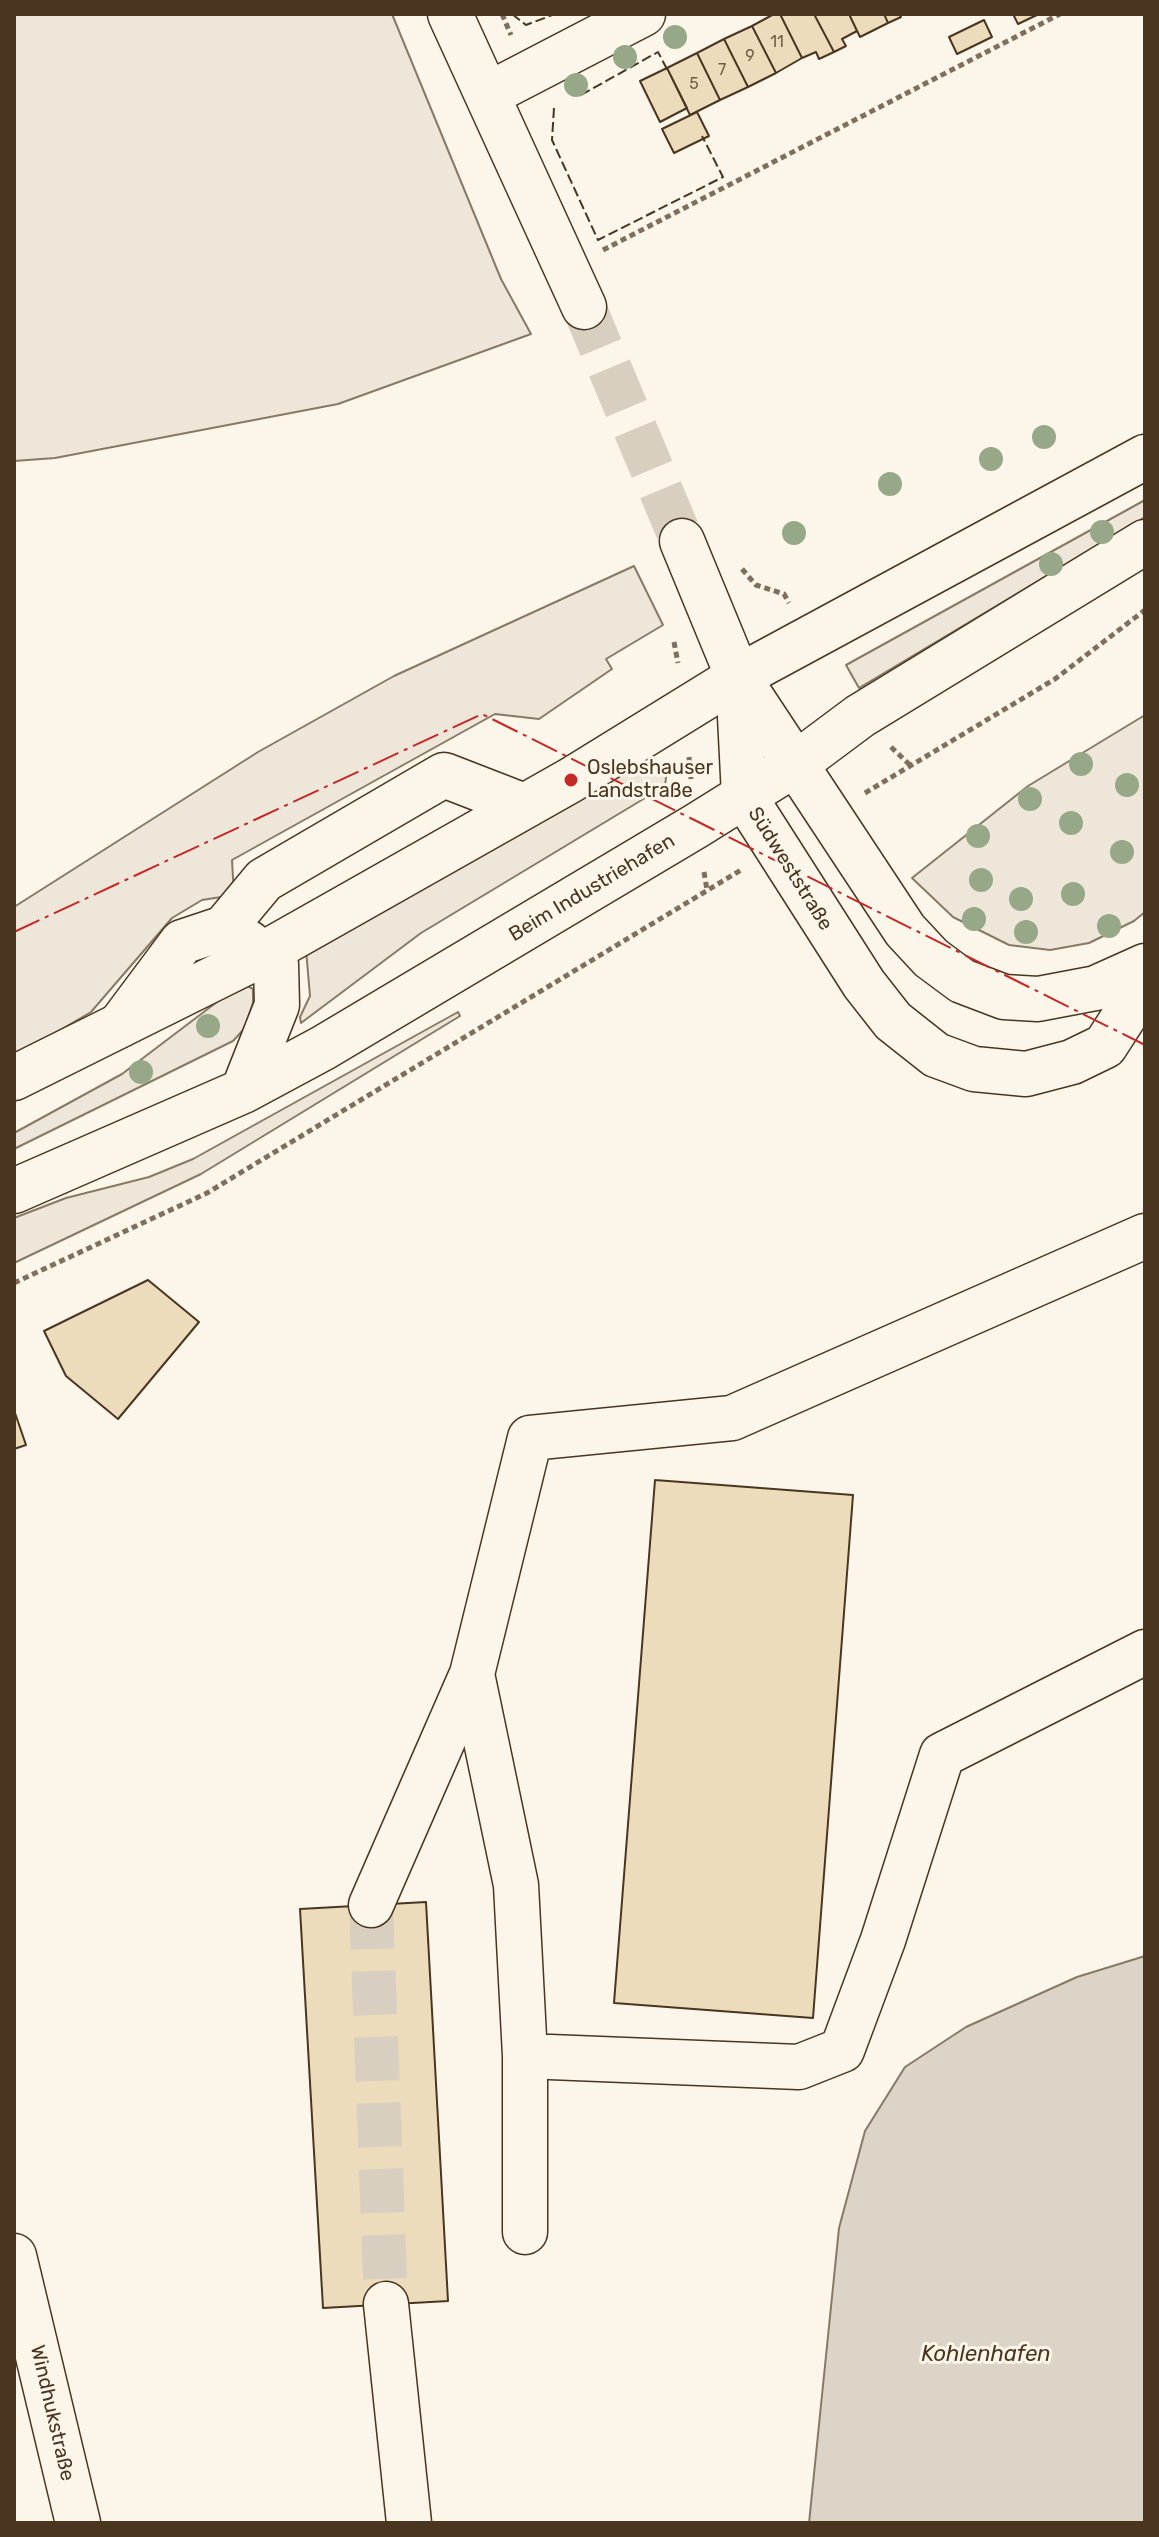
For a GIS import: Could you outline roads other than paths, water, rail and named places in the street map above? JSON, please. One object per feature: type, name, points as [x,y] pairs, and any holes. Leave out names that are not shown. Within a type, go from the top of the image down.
[{"type":"main road","points":[[450,14],[584,307]]},
{"type":"main road","points":[[487,95],[643,14]]},
{"type":"main road","points":[[14,1078],[265,953],[524,806],[738,677],[1145,457]]},
{"type":"main road","points":[[682,541],[738,677],[905,930],[931,958],[962,981],[1004,997],[1038,999],[1096,988],[1145,966]]},
{"type":"main road","name":"Beim Industriehafen","points":[[14,1191],[243,1091],[363,1025],[744,796],[797,763],[860,716],[1145,542]]},
{"type":"main road","name":"Südweststraße","points":[[738,677],[744,796],[864,984],[893,1021],[936,1055],[974,1069],[1026,1074],[1072,1062],[1105,1046],[1145,984]]},
{"type":"main road","points":[[120,1025],[182,942],[224,928],[264,880],[444,775],[524,806]]},
{"type":"main road","points":[[224,928],[265,953],[276,964],[277,1005],[243,1091]]},
{"type":"main road","points":[[371,1905],[472,1674],[530,1438],[732,1418],[1145,1236]]},
{"type":"main road","points":[[525,2056],[799,2067],[842,2050],[883,1940],[942,1755],[1145,1652]]},
{"type":"main road","points":[[472,1674],[516,1885],[525,2056],[525,2232]]},
{"type":"main road","name":"Windhukstraße","points":[[14,2256],[78,2523]]},
{"type":"main road","points":[[386,2304],[409,2523]]},
{"type":"water","name":"Kohlenhafen","points":[[1145,1956],[1145,2523],[809,2523],[839,2228],[865,2131],[905,2067],[966,2027],[1077,1977]]},
{"type":"tunnel","points":[[584,307],[682,541]]},
{"type":"tunnel","points":[[371,1905],[386,2304]]},
{"type":"place","name":"Oslebshauser Landstraße","points":[[571,780]]}]
